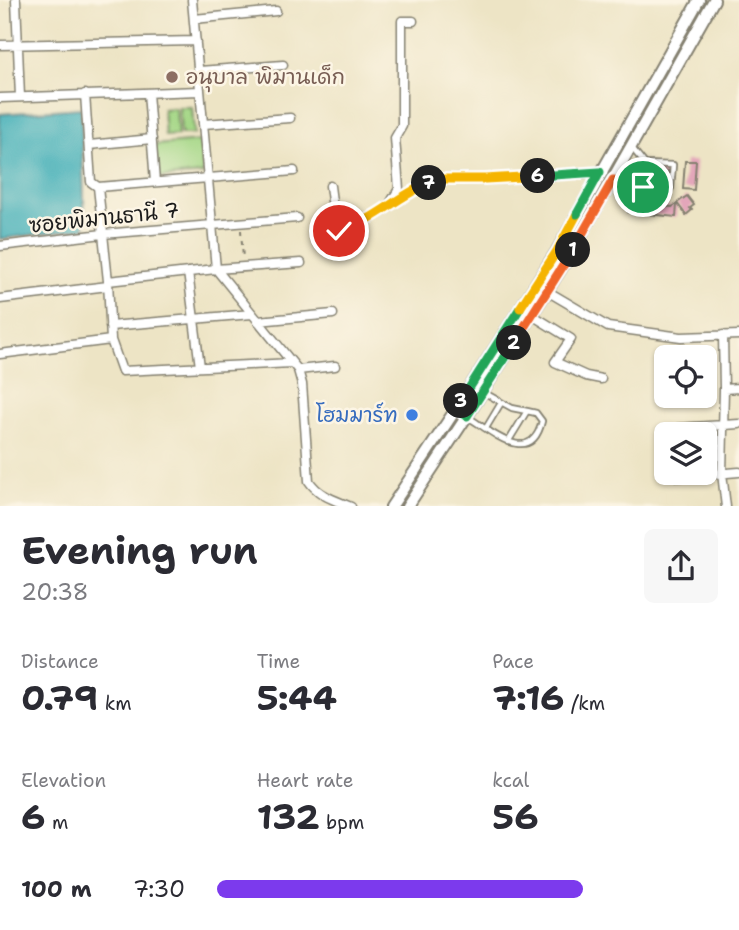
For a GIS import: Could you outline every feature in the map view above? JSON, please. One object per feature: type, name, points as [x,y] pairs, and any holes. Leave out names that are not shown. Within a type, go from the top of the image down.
[{"type":"main road","points":[[391,506],[557,251],[699,0]]},
{"type":"main road","points":[[407,506],[569,256],[714,0]]},
{"type":"main road","points":[[456,409],[467,416]]},
{"type":"street","points":[[16,0],[20,97]]},
{"type":"street","points":[[192,0],[216,269],[295,366],[302,384],[309,481],[315,490],[351,506]]},
{"type":"street","points":[[194,19],[276,11]]},
{"type":"street","points":[[389,205],[399,189],[395,138],[402,126],[402,20],[413,21]]},
{"type":"street","points":[[0,45],[196,41]]},
{"type":"street","points":[[199,71],[283,65]]},
{"type":"street","points":[[0,98],[200,91]]},
{"type":"street","points":[[148,93],[155,182]]},
{"type":"street","points":[[85,94],[91,182],[98,187],[294,171]]},
{"type":"street","points":[[203,124],[290,118]]},
{"type":"street","points":[[89,145],[152,139]]},
{"type":"street","points":[[330,186],[334,224],[339,231],[356,226],[425,185],[442,179],[600,172]]},
{"type":"street","points":[[98,187],[111,340],[122,371],[200,367],[335,366]]},
{"type":"street","name":"ซอยพิมานธานี 7","points":[[0,246],[103,234],[298,218]]},
{"type":"street","points":[[0,299],[188,272],[301,263]]},
{"type":"street","points":[[188,272],[200,367]]},
{"type":"street","points":[[547,291],[608,327],[681,337],[739,335]]},
{"type":"street","points":[[110,326],[252,314]]},
{"type":"street","points":[[258,321],[333,314]]},
{"type":"street","points":[[532,315],[571,339],[555,362],[586,376],[601,379]]},
{"type":"street","points":[[723,335],[722,473],[726,506]]},
{"type":"street","points":[[0,354],[111,340]]},
{"type":"street","points":[[724,388],[739,388]]},
{"type":"street","points":[[717,425],[739,424]]},
{"type":"street","points":[[717,473],[739,472]]},
{"type":"lane","points":[[631,147],[645,164],[643,187]]},
{"type":"lane","points":[[613,180],[643,187],[671,188],[673,165],[645,164]]},
{"type":"lane","points":[[467,416],[508,442],[518,445],[527,444],[537,433],[541,418],[536,413],[512,408],[482,392]]},
{"type":"lane","points":[[486,428],[501,403]]},
{"type":"lane","points":[[508,442],[527,411]]},
{"type":"path","points":[[241,223],[243,267]]},
{"type":"green space","points":[[179,107],[192,107],[194,134],[181,134]]},
{"type":"green space","points":[[176,108],[178,135],[165,136],[163,109]]},
{"type":"green space","points":[[200,141],[203,174],[158,178],[155,145]]},
{"type":"water","points":[[81,108],[85,228],[0,239],[0,114]]},
{"type":"building","points":[[685,161],[696,161],[694,190],[683,189]]},
{"type":"building","points":[[649,169],[668,171],[667,183],[648,182]]},
{"type":"building","points":[[687,196],[694,205],[686,215],[677,203]]},
{"type":"building","points":[[629,198],[659,201],[659,206],[672,207],[677,204],[676,217],[628,212]]},
{"type":"place","name":"อนุบาล พิมานเด็ก","points":[[172,77]]},
{"type":"place","name":"โฮมมาร์ท","points":[[412,415]]},
{"type":"route","points":[[339,231],[356,226],[409,193],[442,179],[600,172],[557,251],[456,409],[467,416],[569,256],[613,180],[643,187]]}]
